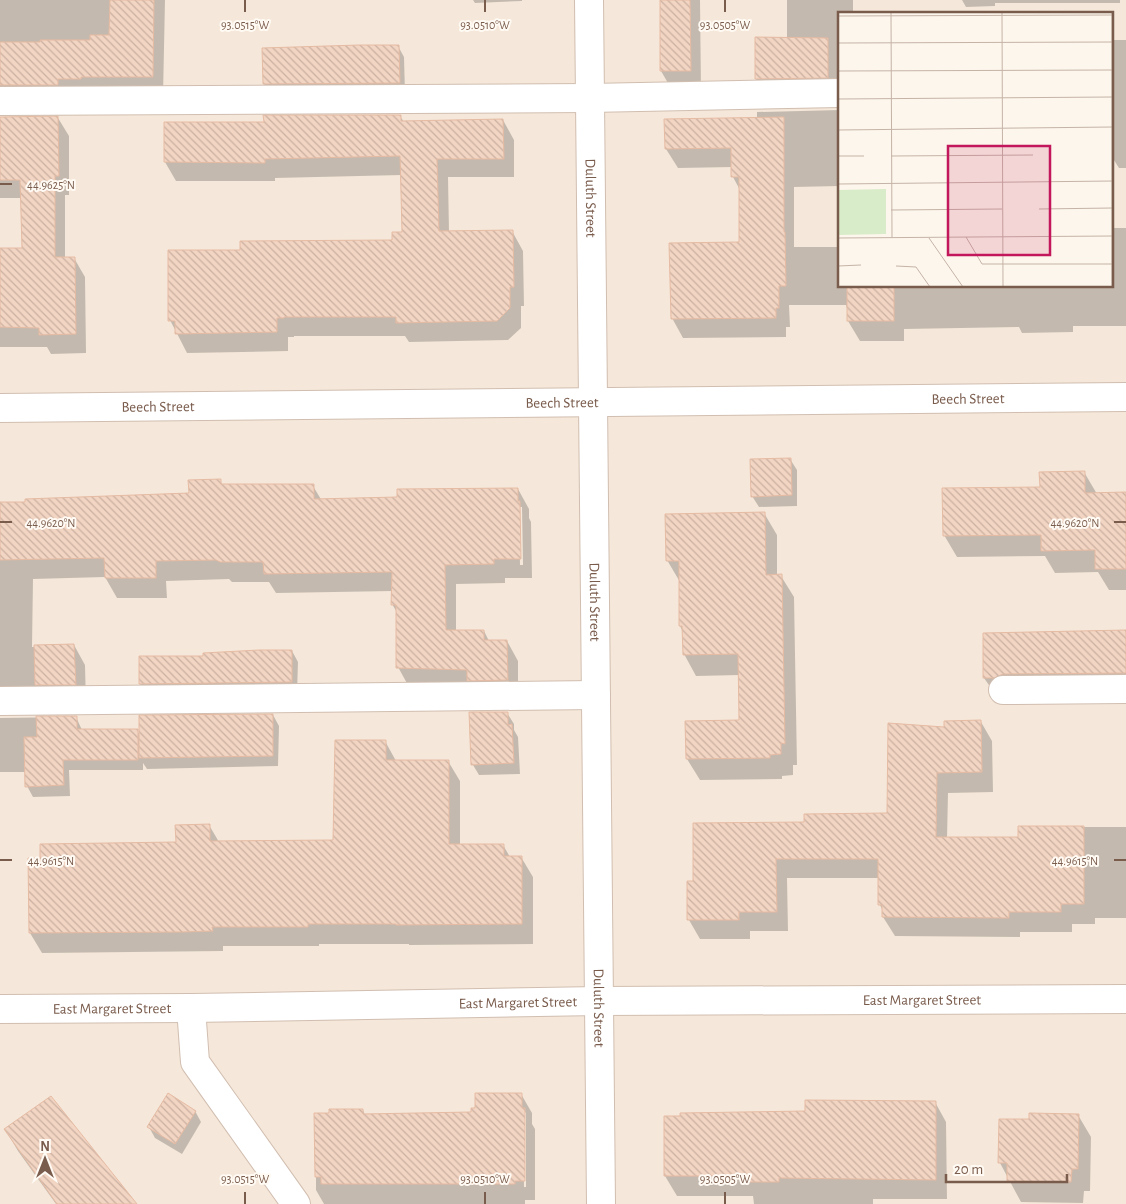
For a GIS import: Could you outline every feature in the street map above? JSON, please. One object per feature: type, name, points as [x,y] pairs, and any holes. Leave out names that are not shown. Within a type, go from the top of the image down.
[{"type":"street","name":"Duluth Street","points":[[589,0],[601,1204]]},
{"type":"street","points":[[0,101],[590,98],[838,93]]},
{"type":"street","name":"Beech Street","points":[[0,408],[1126,397]]},
{"type":"street","points":[[1003,690],[1126,689]]},
{"type":"street","points":[[0,701],[596,695]]},
{"type":"street","name":"East Margaret Street","points":[[0,1009],[191,1008],[598,1001],[1126,999]]},
{"type":"street","points":[[191,1008],[195,1062],[296,1204]]},
{"type":"shaded area","points":[[0,0],[1126,0],[1126,1204],[0,1204]]},
{"type":"building","points":[[110,0],[154,0],[153,77],[81,77],[81,79],[58,79],[58,85],[0,85],[0,42],[90,40],[90,35],[109,35]]},
{"type":"building","points":[[660,0],[690,0],[691,71],[660,71]]},
{"type":"building","points":[[755,37],[828,38],[828,78],[755,79]]},
{"type":"building","points":[[399,45],[400,83],[263,84],[262,48]]},
{"type":"building","points":[[263,115],[401,115],[401,121],[503,119],[504,159],[437,159],[439,231],[513,230],[514,287],[510,287],[510,308],[497,321],[396,323],[396,317],[284,317],[277,318],[277,332],[175,334],[175,321],[168,321],[168,250],[240,250],[240,241],[392,240],[392,232],[402,232],[400,156],[265,159],[265,163],[164,162],[164,122],[264,122]]},
{"type":"building","points":[[58,116],[59,176],[55,176],[55,257],[75,257],[76,334],[39,335],[39,328],[0,327],[0,248],[22,248],[20,180],[0,180],[0,117]]},
{"type":"building","points":[[784,117],[786,286],[779,286],[779,308],[776,308],[776,318],[671,319],[669,243],[739,242],[739,177],[731,177],[731,148],[665,149],[664,119]]},
{"type":"building","points":[[847,288],[894,288],[894,321],[847,321]]},
{"type":"building","points":[[791,458],[792,495],[751,497],[750,459]]},
{"type":"building","points":[[1085,471],[1085,493],[1126,492],[1126,569],[1095,569],[1095,550],[1041,551],[1041,535],[943,536],[942,488],[1040,487],[1039,472]]},
{"type":"building","points":[[221,479],[221,484],[314,484],[314,499],[397,497],[397,489],[518,488],[521,559],[494,559],[494,564],[445,565],[446,630],[484,630],[484,640],[507,640],[508,680],[467,681],[467,670],[396,668],[396,605],[391,605],[392,572],[264,574],[263,562],[220,562],[216,560],[156,561],[156,578],[105,578],[104,558],[0,560],[0,502],[25,502],[25,499],[189,493],[188,480]]},
{"type":"building","points":[[765,512],[766,575],[782,574],[785,744],[781,743],[781,754],[770,755],[770,758],[686,759],[685,721],[739,720],[738,654],[683,655],[682,626],[679,626],[679,561],[666,561],[665,514]]},
{"type":"building","points":[[1126,630],[1126,673],[1003,674],[994,678],[983,678],[983,633]]},
{"type":"building","points":[[74,644],[76,685],[35,685],[34,645]]},
{"type":"building","points":[[292,650],[292,682],[139,684],[139,656],[203,656],[203,653]]},
{"type":"building","points":[[469,712],[508,712],[508,725],[512,724],[514,763],[471,765]]},
{"type":"building","points":[[273,714],[273,756],[139,758],[139,715]]},
{"type":"building","points":[[36,716],[77,716],[77,729],[138,729],[138,760],[63,760],[64,785],[25,787],[24,737],[37,737]]},
{"type":"building","points":[[981,720],[982,772],[937,773],[936,837],[1018,837],[1018,826],[1084,826],[1084,904],[1061,904],[1061,912],[1009,912],[1009,918],[882,917],[882,905],[878,905],[878,859],[776,859],[777,912],[739,912],[739,920],[687,920],[687,881],[693,881],[693,823],[804,822],[804,814],[887,813],[888,723],[944,727],[944,721]]},
{"type":"building","points":[[335,740],[386,740],[386,760],[449,760],[449,844],[504,844],[504,856],[522,856],[522,924],[308,924],[308,927],[212,927],[213,931],[182,932],[29,933],[28,858],[40,858],[40,844],[176,842],[175,825],[210,824],[210,841],[333,840]]},
{"type":"building","points":[[168,1093],[196,1111],[175,1144],[147,1127]]},
{"type":"building","points":[[475,1093],[522,1093],[522,1108],[525,1108],[525,1181],[515,1181],[515,1184],[321,1184],[321,1177],[315,1177],[314,1113],[329,1113],[329,1109],[363,1109],[363,1114],[471,1112],[471,1108],[475,1108]]},
{"type":"building","points":[[51,1096],[137,1204],[57,1204],[4,1129]]},
{"type":"building","points":[[805,1100],[936,1101],[936,1180],[779,1178],[779,1182],[743,1182],[743,1176],[664,1176],[664,1116],[680,1116],[680,1113],[805,1111]]},
{"type":"building","points":[[1029,1113],[1079,1114],[1078,1169],[1072,1169],[1071,1182],[1007,1181],[1007,1163],[998,1163],[999,1119],[1029,1119]]}]
